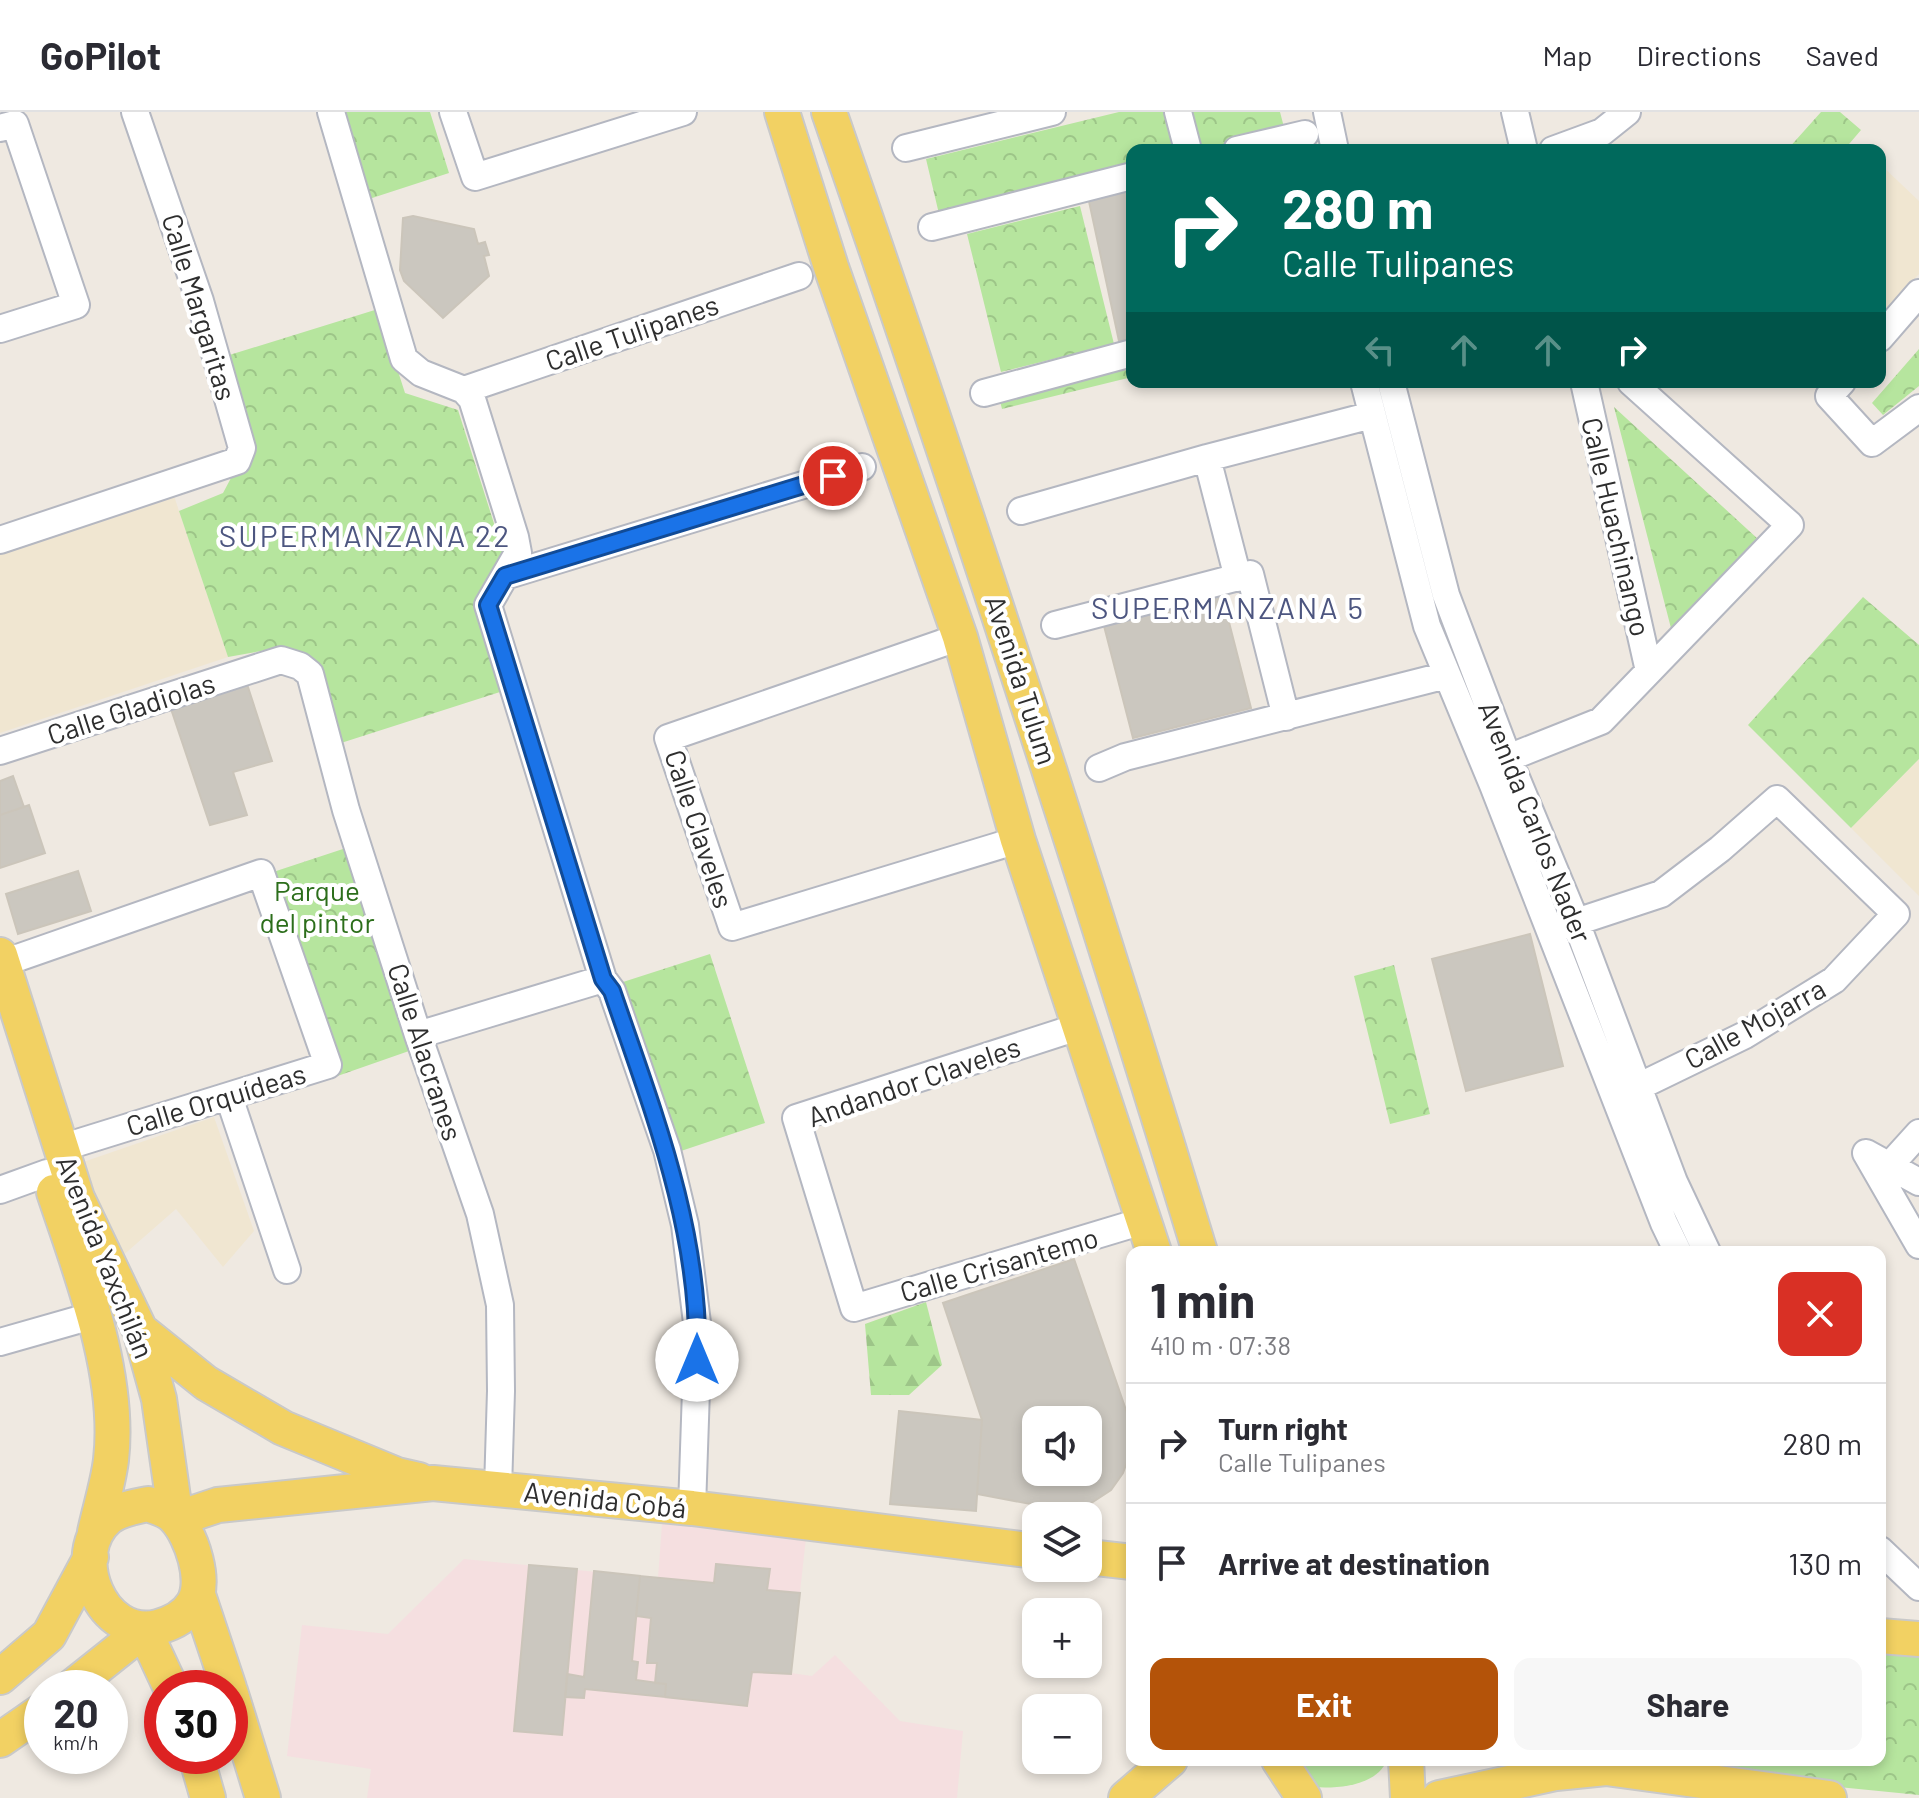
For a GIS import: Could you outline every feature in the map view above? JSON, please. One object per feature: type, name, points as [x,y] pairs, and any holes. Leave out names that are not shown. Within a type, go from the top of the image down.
[{"type":"main road","name":"Avenida Tulum","points":[[782,112],[831,267],[960,637],[1018,840],[1148,1236]]},
{"type":"main road","name":"Avenida Tulum","points":[[829,112],[983,562],[1148,1078],[1198,1246]]},
{"type":"main road","name":"Avenida Yaxchilán","points":[[1,959],[95,1315],[110,1398],[111,1459],[93,1545]]},
{"type":"main road","name":"Avenida Yaxchilán","points":[[0,1028],[54,1160],[77,1198],[140,1330],[159,1399],[176,1519]]},
{"type":"main road","points":[[140,1330],[206,1383],[283,1428],[397,1475],[433,1483]]},
{"type":"main road","points":[[110,1398],[124,1414],[137,1416],[150,1413],[159,1399]]},
{"type":"main road","name":"Avenida Cobá","points":[[176,1519],[218,1505],[433,1483],[692,1508],[1022,1549]]},
{"type":"main road","points":[[1,1678],[49,1635],[109,1517],[148,1504],[165,1510],[176,1519],[187,1537],[194,1559],[198,1595],[224,1670]]},
{"type":"main road","points":[[93,1545],[91,1582],[102,1606],[120,1622],[144,1630],[163,1670]]},
{"type":"main road","points":[[1102,1559],[1126,1561]]},
{"type":"main road","points":[[94,1670],[144,1630],[181,1618],[198,1595]]},
{"type":"main road","points":[[1886,1636],[1919,1639]]},
{"type":"main road","points":[[0,1740],[24,1723]]},
{"type":"main road","points":[[248,1748],[263,1798]]},
{"type":"main road","points":[[1126,1798],[1163,1766]]},
{"type":"main road","points":[[1283,1766],[1304,1798]]},
{"type":"main road","points":[[1406,1766],[1408,1798]]},
{"type":"main road","points":[[1512,1766],[1606,1768],[1829,1798]]},
{"type":"main road","points":[[1439,1798],[1556,1773],[1606,1768]]},
{"type":"main road","points":[[201,1774],[208,1798]]},
{"type":"street","name":"Calle Margaritas","points":[[0,540],[237,461],[242,448],[200,301],[135,112]]},
{"type":"street","points":[[331,112],[404,359],[421,373],[464,390],[472,399],[515,537],[518,553],[488,605],[603,979],[612,991],[667,1150],[685,1225],[698,1331],[692,1508]]},
{"type":"street","points":[[453,112],[475,177],[683,112]]},
{"type":"street","points":[[906,148],[1052,112]]},
{"type":"street","points":[[1178,112],[1186,144]]},
{"type":"street","points":[[1327,112],[1334,144]]},
{"type":"street","points":[[1515,112],[1523,144]]},
{"type":"street","points":[[1569,144],[1602,132],[1627,112]]},
{"type":"street","points":[[0,128],[15,124],[76,305],[0,329]]},
{"type":"street","points":[[1259,144],[1304,132]]},
{"type":"street","points":[[932,227],[1126,178]]},
{"type":"street","name":"Calle Tulipanes","points":[[464,390],[799,276]]},
{"type":"street","points":[[1886,331],[1919,293]]},
{"type":"street","points":[[984,393],[1126,355]]},
{"type":"street","name":"Avenida Carlos Nader","points":[[1365,388],[1427,626],[1676,1246]]},
{"type":"street","name":"Avenida Carlos Nader","points":[[1393,388],[1446,595],[1508,758],[1576,922],[1674,1182],[1704,1246]]},
{"type":"street","name":"Calle Huachinango","points":[[1585,388],[1649,671]]},
{"type":"street","name":"Calle Huachinango","points":[[1508,758],[1601,721],[1790,525],[1638,388]]},
{"type":"street","points":[[1836,388],[1829,396],[1872,443],[1919,408]]},
{"type":"street","points":[[1021,511],[1372,415]]},
{"type":"street","points":[[1207,458],[1238,578]]},
{"type":"street","points":[[505,576],[862,467]]},
{"type":"street","points":[[1055,625],[1250,574],[1286,717]]},
{"type":"street","name":"Calle Claveles","points":[[960,637],[668,738],[732,927],[1018,840]]},
{"type":"street","name":"Calle Alacranes","points":[[261,667],[281,660],[300,666],[310,674],[346,810],[418,1035],[480,1214],[500,1305],[498,1489]]},
{"type":"street","name":"Calle Gladiolas","points":[[0,751],[261,667]]},
{"type":"street","points":[[1099,768],[1125,757],[1447,675]]},
{"type":"street","name":"Calle Mojarra","points":[[1550,931],[1661,894],[1720,849],[1777,799],[1896,914],[1834,980],[1745,1035],[1638,1087]]},
{"type":"street","name":"Calle Orquídeas","points":[[0,1190],[54,1160],[328,1065],[261,873],[1,959]]},
{"type":"street","points":[[418,1035],[603,979]]},
{"type":"street","name":"Andandor Claveles","points":[[854,1308],[796,1118],[1078,1027]]},
{"type":"street","points":[[229,1097],[287,1270]]},
{"type":"street","points":[[1890,1165],[1919,1133]]},
{"type":"street","points":[[1919,1182],[1866,1153],[1919,1245]]},
{"type":"street","name":"Calle Crisantemo","points":[[854,1308],[1148,1236]]},
{"type":"street","points":[[0,1342],[95,1315]]},
{"type":"street","points":[[1886,1556],[1919,1587]]},
{"type":"street","points":[[1526,1798],[1556,1773]]},
{"type":"shaded area","points":[[1886,170],[1919,201],[1919,274],[1886,308]]},
{"type":"shaded area","points":[[173,493],[228,657],[0,733],[0,551]]},
{"type":"shaded area","points":[[1919,759],[1919,896],[1851,828]]},
{"type":"shaded area","points":[[214,1117],[254,1231],[223,1267],[176,1209],[104,1272],[57,1171]]},
{"type":"shaded area","points":[[662,1524],[806,1538],[791,1673],[812,1676],[835,1655],[900,1721],[963,1731],[957,1798],[367,1798],[371,1769],[287,1756],[302,1625],[388,1634],[464,1559],[658,1578]]},
{"type":"green space","points":[[337,112],[430,112],[449,173],[366,200]]},
{"type":"green space","points":[[1119,112],[1280,112],[1288,144],[1126,144],[1126,168],[939,214],[926,159]]},
{"type":"green space","points":[[1821,112],[1840,112],[1861,130],[1849,144],[1792,144]]},
{"type":"green space","points":[[1080,206],[1114,344],[1001,372],[967,234]]},
{"type":"green space","points":[[378,309],[405,393],[458,410],[504,555],[476,601],[500,692],[341,743],[278,648],[228,657],[179,511],[223,493],[239,463],[210,361]]},
{"type":"green space","points":[[1126,344],[1126,378],[1002,409],[994,377]]},
{"type":"green space","points":[[1919,349],[1919,386],[1883,415],[1872,403]]},
{"type":"green space","points":[[1614,407],[1759,540],[1672,632]]},
{"type":"green space","points":[[1863,597],[1919,645],[1919,759],[1851,828],[1748,725]]},
{"type":"green space","name":"Parque del pintor","points":[[349,847],[409,1051],[326,1080],[258,877]]},
{"type":"green space","points":[[710,954],[765,1123],[678,1152],[623,982]]},
{"type":"green space","points":[[1394,965],[1430,1114],[1390,1124],[1354,976]]},
{"type":"green space","points":[[926,1302],[942,1365],[909,1395],[871,1395],[865,1324]]},
{"type":"green space","points":[[1886,1649],[1919,1652],[1919,1795],[1628,1766],[1886,1766]]},
{"type":"green space","points":[[1297,1766],[1384,1766],[1375,1775],[1355,1784],[1313,1787]]},
{"type":"building","points":[[1126,183],[1126,339],[1119,341],[1087,192]]},
{"type":"building","points":[[413,216],[474,229],[478,244],[485,242],[489,255],[484,256],[489,276],[443,318],[404,281],[400,270],[403,218]]},
{"type":"building","points":[[1222,595],[1251,708],[1133,738],[1104,626]]},
{"type":"building","points":[[246,681],[272,761],[233,772],[247,815],[210,825],[170,706]]},
{"type":"building","points":[[13,776],[24,807],[0,815],[0,781]]},
{"type":"building","points":[[29,805],[45,853],[0,868],[0,815]]},
{"type":"building","points":[[78,871],[91,911],[18,934],[6,894]]},
{"type":"building","points":[[1530,934],[1563,1066],[1466,1091],[1432,959]]},
{"type":"building","points":[[1074,1259],[1126,1410],[1126,1464],[1123,1473],[1111,1490],[1093,1502],[1022,1502],[977,1494],[982,1420],[943,1303]]},
{"type":"building","points":[[899,1411],[982,1420],[976,1511],[890,1504]]},
{"type":"building","points":[[716,1564],[770,1569],[767,1590],[800,1593],[791,1674],[752,1672],[747,1706],[665,1697],[666,1684],[655,1683],[657,1663],[647,1663],[651,1618],[636,1616],[640,1576],[714,1583]]},
{"type":"building","points":[[529,1565],[577,1569],[562,1735],[514,1731]]},
{"type":"building","points":[[594,1571],[640,1576],[632,1661],[638,1662],[636,1680],[666,1684],[665,1697],[585,1689],[584,1698],[565,1697],[567,1674],[584,1677]]},
{"type":"district","name":"SUPERMANZANA 22","points":[[365,537]]},
{"type":"district","name":"SUPERMANZANA 5","points":[[1228,609]]},
{"type":"route","points":[[697,1360],[698,1331],[685,1225],[667,1150],[612,991],[603,979],[488,605],[505,576],[833,476]]}]
